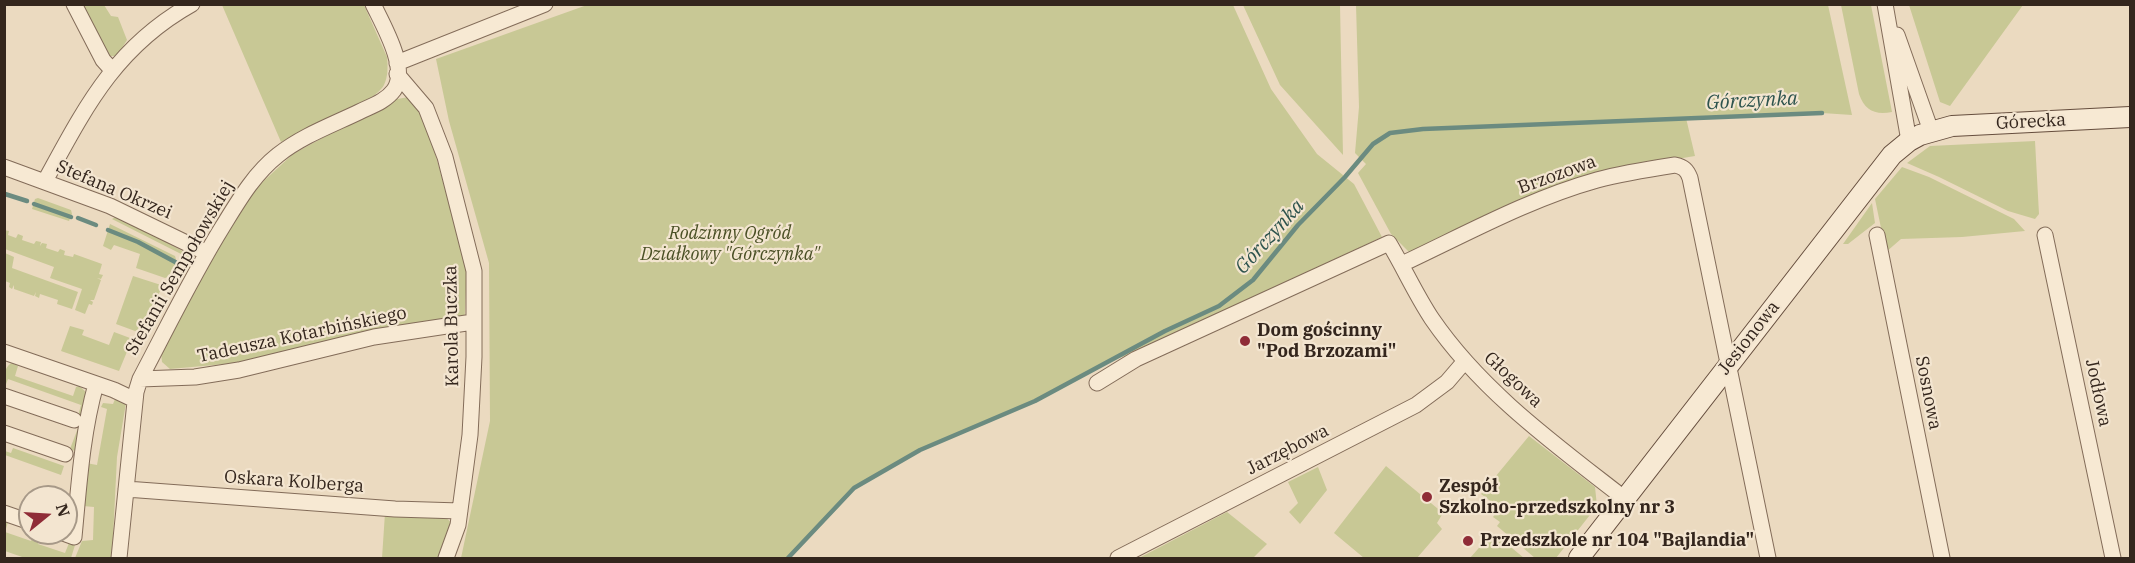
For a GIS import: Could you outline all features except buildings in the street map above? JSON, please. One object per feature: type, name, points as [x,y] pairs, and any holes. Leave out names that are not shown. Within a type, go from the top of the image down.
[{"type":"street","points":[[74,4],[103,60],[112,70]]},
{"type":"street","points":[[45,181],[88,102],[112,70],[145,36],[192,4]]},
{"type":"street","name":"Karola Buczka","points":[[374,4],[394,48],[397,69],[426,108],[445,157],[474,271],[471,435],[458,525],[446,558]]},
{"type":"street","points":[[397,69],[545,4]]},
{"type":"street","points":[[1886,4],[1931,131]]},
{"type":"street","points":[[1886,4],[1909,141]]},
{"type":"street","name":"Stefanii Sempołowskiej","points":[[119,558],[135,400],[140,379],[207,253],[245,190],[278,155],[294,143],[383,101],[395,89],[397,69]]},
{"type":"street","name":"Górecka","points":[[1931,131],[1961,126],[2130,117]]},
{"type":"street","name":"Jesionowa","points":[[1579,558],[1892,155],[1909,141],[1931,131]]},
{"type":"street","name":"Brzozowa","points":[[1402,264],[1515,210],[1575,187],[1618,174],[1675,165],[1687,171],[1768,558]]},
{"type":"street","name":"Stefana Okrzei","points":[[4,167],[110,206],[207,253]]},
{"type":"street","name":"Jodłowa","points":[[2045,234],[2113,558]]},
{"type":"street","name":"Sosnowa","points":[[1877,235],[1942,558]]},
{"type":"street","points":[[1097,383],[1136,359],[1389,243],[1402,264]]},
{"type":"street","name":"Głogowa","points":[[1402,264],[1432,318],[1465,361],[1526,420],[1625,499]]},
{"type":"street","name":"Tadeusza Kotarbińskiego","points":[[140,379],[195,377],[239,370],[374,338],[473,322]]},
{"type":"street","points":[[5,354],[96,384],[135,400]]},
{"type":"street","name":"Jarzębowa","points":[[1118,558],[1416,405],[1447,382],[1465,361]]},
{"type":"street","points":[[78,496],[88,411],[96,384]]},
{"type":"street","points":[[4,396],[74,420]]},
{"type":"street","points":[[4,432],[65,454]]},
{"type":"street","name":"Oskara Kolberga","points":[[126,489],[460,512]]},
{"type":"green space","points":[[1909,4],[2023,5],[1950,106],[1940,102]]},
{"type":"green space","points":[[81,5],[104,5],[111,16],[118,17],[127,40],[117,56],[108,56]]},
{"type":"green space","points":[[222,5],[364,5],[387,57],[384,85],[377,93],[353,109],[281,142]]},
{"type":"green space","name":"Rodzinny Ogród Działkowy \"Górczynka\"","points":[[587,5],[1233,5],[1271,89],[1317,154],[1354,184],[1382,237],[1136,353],[1111,360],[1035,401],[920,450],[854,488],[788,558],[461,558],[490,421],[489,263],[449,121],[436,59]]},
{"type":"green space","points":[[1243,5],[1340,5],[1343,155],[1280,85]]},
{"type":"green space","points":[[1356,5],[1828,5],[1852,115],[1822,113],[1686,118],[1695,156],[1622,168],[1410,253],[1391,234],[1358,173],[1366,164],[1355,153],[1359,107]]},
{"type":"green space","points":[[1841,5],[1871,5],[1892,112],[1876,112],[1868,108],[1861,100]]},
{"type":"green space","points":[[414,96],[428,128],[467,267],[464,331],[236,363],[170,369],[162,362],[161,353],[213,257],[256,188],[293,154],[392,100]]},
{"type":"green space","points":[[2035,141],[2039,214],[2035,219],[2008,211],[1907,163],[1930,146]]},
{"type":"green space","points":[[1902,167],[1929,177],[2014,219],[2025,231],[1962,237],[1901,239],[1886,252],[1875,199]]},
{"type":"green space","points":[[38,198],[71,210],[69,221],[32,209],[35,199]]},
{"type":"green space","points":[[1872,203],[1875,223],[1848,244],[1843,244]]},
{"type":"green space","points":[[117,216],[188,254],[192,260],[190,268],[182,261],[185,256],[112,219]]},
{"type":"green space","points":[[110,224],[175,256],[177,263],[168,277],[136,268],[140,254],[114,245],[111,250],[103,246]]},
{"type":"green space","points":[[4,230],[9,231],[8,235],[16,238],[18,234],[23,236],[22,240],[34,244],[36,241],[41,242],[40,246],[42,243],[47,244],[46,248],[58,252],[60,249],[65,251],[64,255],[73,257],[74,254],[102,264],[99,274],[103,275],[101,279],[97,278],[101,280],[94,300],[90,300],[93,302],[92,305],[89,304],[85,314],[75,310],[82,289],[50,278],[54,267],[5,249]]},
{"type":"green space","points":[[5,253],[14,257],[12,268],[78,292],[72,309],[57,304],[58,300],[40,294],[39,298],[35,296],[36,292],[34,296],[14,289],[14,285],[12,289],[9,287],[10,283],[5,281]]},
{"type":"green space","points":[[133,276],[161,285],[162,288],[138,330],[135,331],[116,324]]},
{"type":"green space","points":[[70,326],[84,330],[82,335],[109,345],[114,332],[130,338],[131,342],[119,371],[61,351]]},
{"type":"green space","points":[[12,363],[18,366],[15,376],[73,396],[76,387],[79,386],[85,392],[75,451],[70,449],[78,428],[75,427],[81,405],[8,379],[5,387],[6,370]]},
{"type":"green space","points":[[115,399],[126,403],[117,457],[112,558],[75,558],[82,541],[93,540],[94,507],[83,506],[86,463],[97,465],[107,409],[101,407],[103,403],[113,404]]},
{"type":"green space","points":[[1529,436],[1595,487],[1597,506],[1556,558],[1535,558],[1497,526],[1500,522],[1493,517],[1500,508],[1481,494]]},
{"type":"green space","points":[[13,448],[64,466],[61,475],[5,455],[5,451],[11,453]]},
{"type":"green space","points":[[1386,466],[1443,513],[1437,523],[1442,529],[1417,558],[1364,558],[1334,533]]},
{"type":"green space","points":[[1318,467],[1327,490],[1300,524],[1289,512],[1298,503],[1288,482]]},
{"type":"green space","points":[[1227,512],[1267,544],[1253,558],[1139,558]]},
{"type":"green space","points":[[385,513],[445,517],[452,523],[441,558],[382,558]]},
{"type":"green space","points":[[5,532],[18,536],[18,545],[41,545],[65,553],[68,545],[75,545],[71,558],[25,558],[5,551]]},
{"type":"green space","points":[[1489,538],[1501,539],[1524,558],[1470,558]]},
{"type":"waterway","name":"Górczynka","points":[[788,558],[854,488],[920,450],[1035,401],[1165,331],[1219,306],[1253,280],[1298,225],[1345,177],[1373,144],[1390,133],[1423,129],[1822,113]]},
{"type":"waterway","points":[[5,194],[27,201]]},
{"type":"waterway","points":[[34,204],[71,217]]},
{"type":"waterway","points":[[78,218],[96,225]]},
{"type":"waterway","points":[[108,230],[138,242],[177,263]]},
{"type":"place","name":"Dom gościnny \"Pod Brzozami\"","points":[[1245,341]]},
{"type":"place","name":"Zespół Szkolno-przedszkolny nr 3","points":[[1427,497]]},
{"type":"place","name":"Przedszkole nr 104 \"Bajlandia\"","points":[[1468,541]]}]
